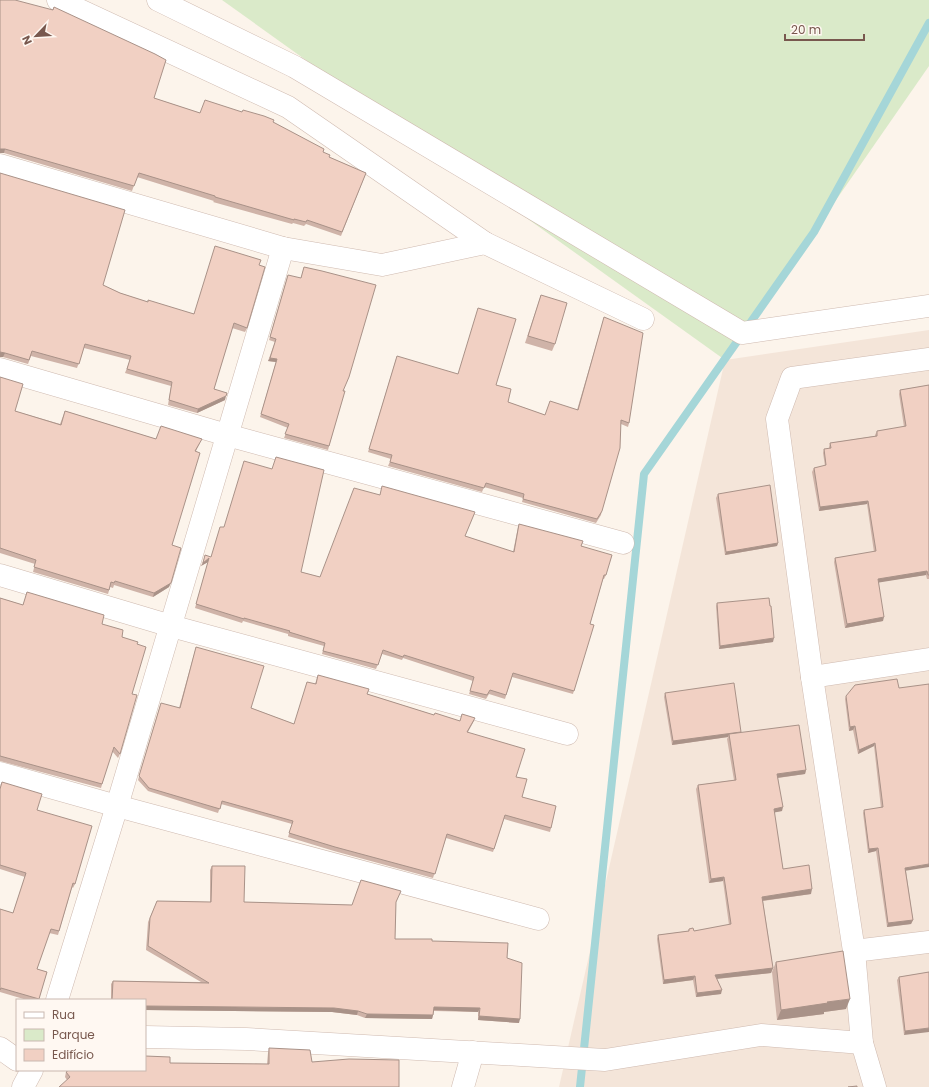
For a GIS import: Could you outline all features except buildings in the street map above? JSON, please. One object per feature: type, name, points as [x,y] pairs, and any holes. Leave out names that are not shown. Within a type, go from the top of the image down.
[{"type":"street","points":[[58,0],[288,107],[485,243],[643,319]]},
{"type":"street","points":[[158,0],[295,66],[742,333],[929,306]]},
{"type":"street","points":[[0,165],[283,248],[382,265],[485,243]]},
{"type":"street","points":[[56,999],[117,806],[283,248]]},
{"type":"street","points":[[875,1087],[862,1042],[854,951],[812,677],[777,419],[792,378],[929,359]]},
{"type":"street","points":[[0,369],[227,435],[623,543]]},
{"type":"street","points":[[0,575],[170,626],[567,734]]},
{"type":"street","points":[[812,677],[929,659]]},
{"type":"street","points":[[0,772],[117,806],[538,919]]},
{"type":"street","points":[[854,951],[929,942]]},
{"type":"street","points":[[146,1037],[246,1039],[605,1060],[761,1035],[862,1042]]},
{"type":"street","points":[[0,1048],[16,1059]]},
{"type":"street","points":[[463,1087],[473,1052]]},
{"type":"street","points":[[23,1087],[31,1071]]},
{"type":"shaded area","points":[[929,330],[929,1087],[559,1087],[725,360]]},
{"type":"green space","points":[[222,0],[929,0],[929,66],[725,360]]},
{"type":"waterway","points":[[580,1087],[644,474],[814,232],[929,23]]}]
